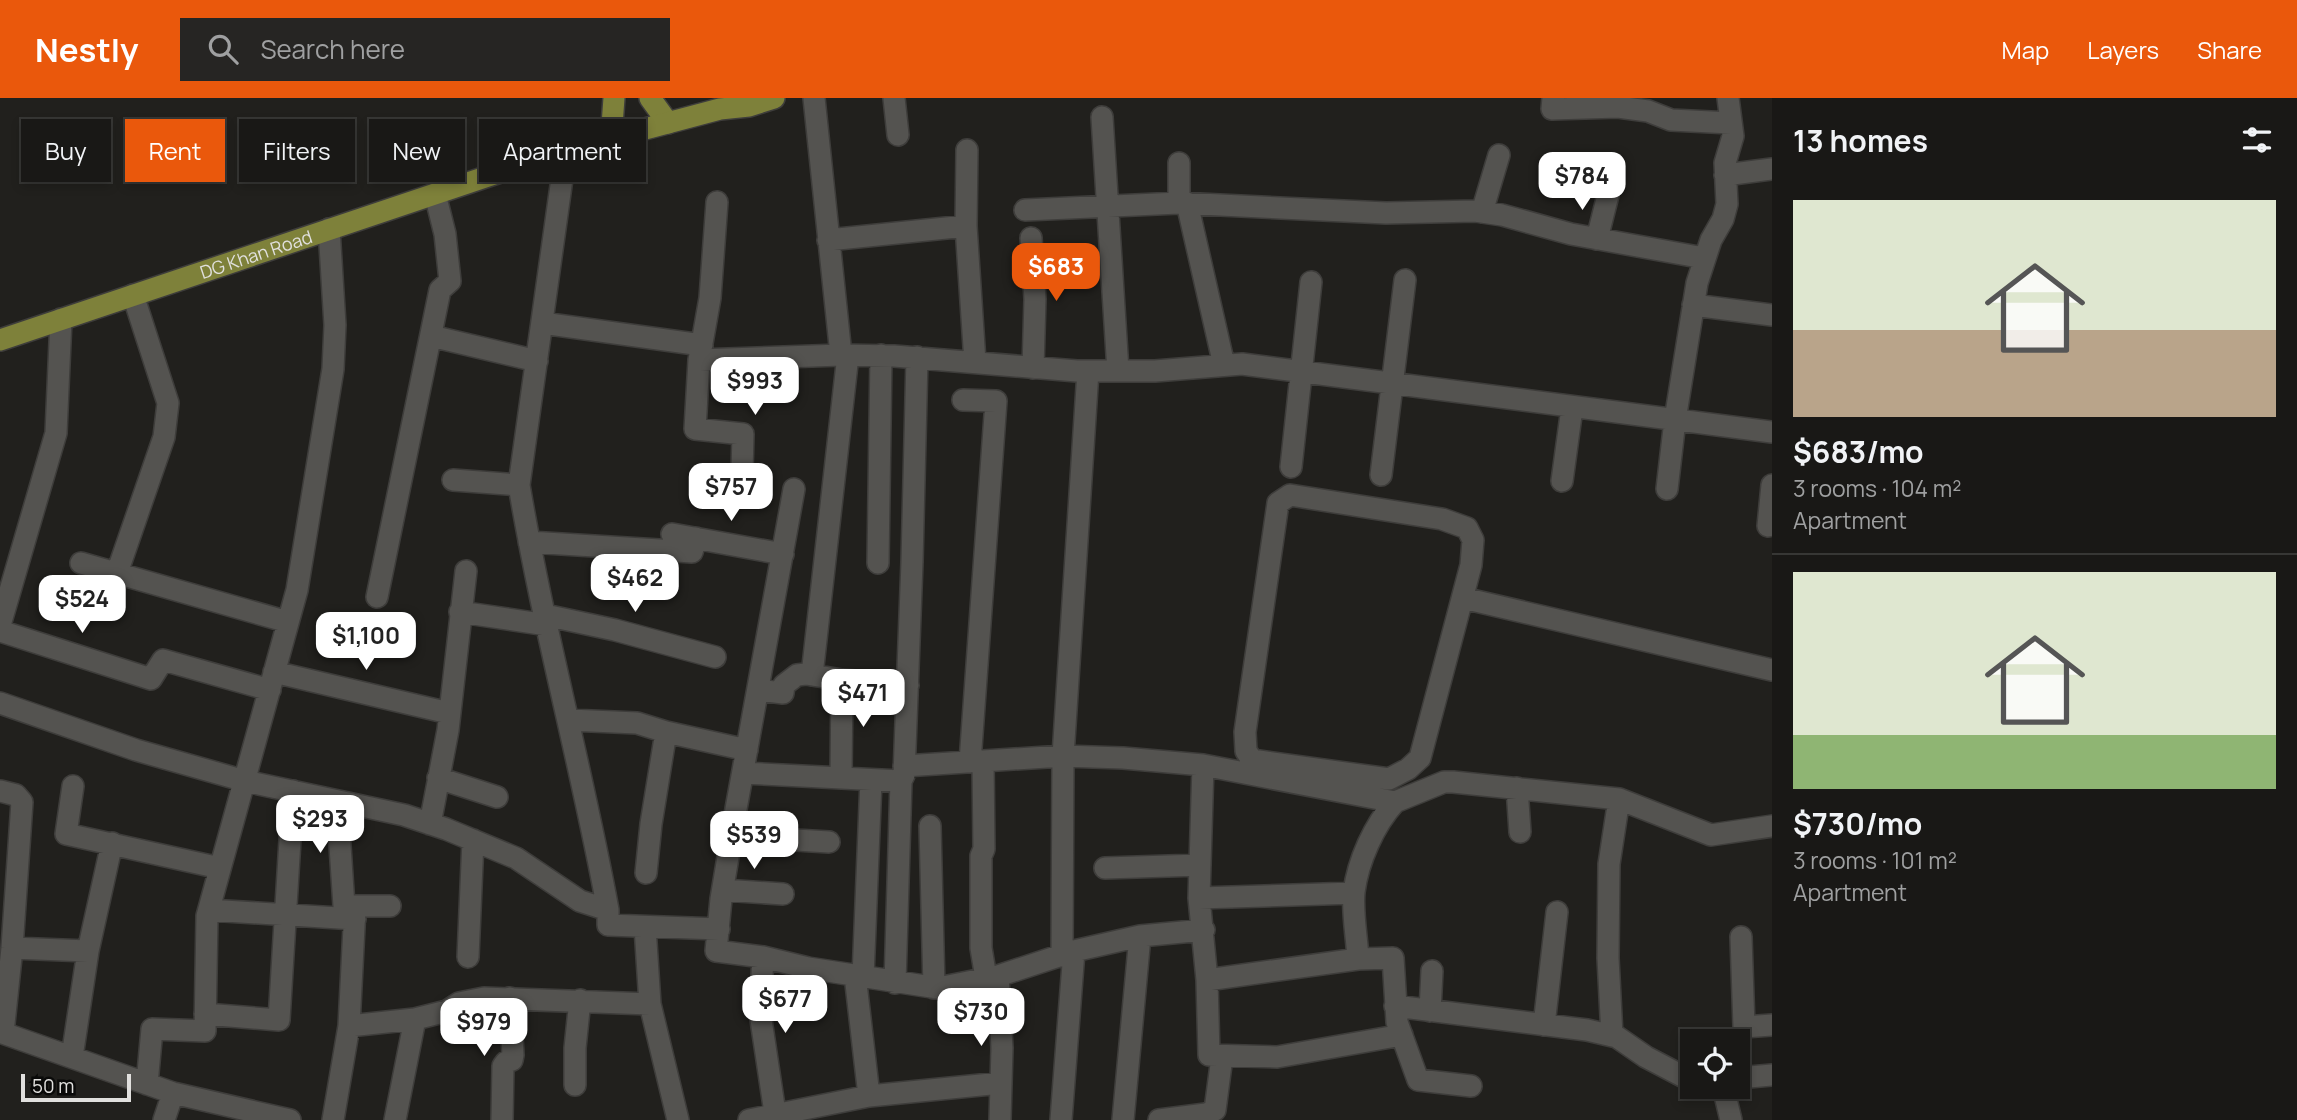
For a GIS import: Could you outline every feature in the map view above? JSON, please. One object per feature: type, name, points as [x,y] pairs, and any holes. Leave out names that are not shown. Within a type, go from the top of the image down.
[{"type":"main road","points":[[612,119],[614,98]]},
{"type":"main road","points":[[649,98],[668,123]]},
{"type":"main road","name":"DG Khan Road","points":[[646,129],[728,104],[749,106],[774,98]]},
{"type":"main road","name":"DG Khan Road","points":[[0,340],[479,180]]},
{"type":"street","points":[[812,675],[845,355],[828,240],[814,98]]},
{"type":"street","points":[[894,98],[898,135]]},
{"type":"street","points":[[1553,98],[1552,109],[1618,103],[1671,120],[1731,123]]},
{"type":"street","points":[[1667,489],[1693,305],[1704,258],[1727,205],[1725,163],[1733,136],[1728,98]]},
{"type":"street","points":[[1102,117],[1118,371]]},
{"type":"street","points":[[967,150],[966,226],[979,363],[973,401],[996,401],[976,761],[984,849],[981,856],[981,948],[992,977],[1001,1083],[1000,1120]]},
{"type":"street","points":[[1482,212],[1499,155]]},
{"type":"street","points":[[1179,163],[1183,203],[1224,365]]},
{"type":"street","points":[[1725,175],[1772,169]]},
{"type":"street","points":[[562,182],[519,485],[546,620],[591,818],[608,910],[608,925],[719,929]]},
{"type":"street","points":[[377,597],[440,290],[450,281],[445,234],[435,194]]},
{"type":"street","points":[[1597,239],[1608,195]]},
{"type":"street","points":[[717,202],[709,298],[700,353],[695,429],[743,434],[742,472]]},
{"type":"street","points":[[1025,210],[1183,203],[1386,213],[1482,212],[1597,239],[1704,258]]},
{"type":"street","points":[[828,240],[966,226]]},
{"type":"street","points":[[147,1084],[152,1029],[205,1031],[205,944],[209,910],[297,590],[333,369],[335,325],[329,229]]},
{"type":"street","points":[[1031,238],[1035,299],[1033,368]]},
{"type":"street","points":[[1381,475],[1405,280]]},
{"type":"street","points":[[1291,467],[1311,282]]},
{"type":"street","points":[[117,573],[164,437],[168,403],[133,295]]},
{"type":"street","points":[[1693,305],[1772,315]]},
{"type":"street","points":[[0,625],[56,433],[61,319]]},
{"type":"street","points":[[542,323],[700,353],[881,355],[1088,371],[1155,371],[1242,364],[1772,432]]},
{"type":"street","points":[[431,336],[537,361]]},
{"type":"street","points":[[878,564],[881,355]]},
{"type":"street","points":[[895,983],[908,685],[917,357]]},
{"type":"street","points":[[1061,1120],[1068,953],[1063,756],[1088,371]]},
{"type":"street","points":[[1562,481],[1572,408]]},
{"type":"street","points":[[453,480],[519,485]]},
{"type":"street","points":[[1769,526],[1772,485]]},
{"type":"street","points":[[794,489],[732,831],[716,951],[934,988],[992,977],[1068,953],[1140,936],[1204,930]]},
{"type":"street","points":[[1290,495],[1408,512],[1442,519],[1467,528],[1473,540],[1471,565],[1463,598],[1420,758],[1408,769],[1389,779],[1252,760],[1246,751],[1245,732],[1278,503],[1290,495]]},
{"type":"street","points":[[672,534],[783,554]]},
{"type":"street","points":[[530,542],[692,552],[696,538]]},
{"type":"street","points":[[81,563],[288,622]]},
{"type":"street","points":[[430,824],[449,730],[466,571]]},
{"type":"street","points":[[1463,598],[1772,670]]},
{"type":"street","points":[[460,612],[615,630],[715,657]]},
{"type":"street","points":[[0,631],[151,679],[163,660],[449,713]]},
{"type":"street","points":[[758,690],[783,693],[783,685],[797,675],[908,685]]},
{"type":"street","points":[[841,778],[842,680]]},
{"type":"street","points":[[0,703],[136,750],[244,781],[430,824],[516,858],[580,901],[608,910]]},
{"type":"street","points":[[569,720],[636,723],[747,750]]},
{"type":"street","points":[[646,873],[666,732]]},
{"type":"street","points":[[743,773],[871,780],[976,761],[1063,756],[1123,758],[1203,765],[1395,802]]},
{"type":"street","points":[[1203,765],[1199,898],[1207,980],[1208,1053],[1213,1057],[1277,1057],[1402,1035]]},
{"type":"street","points":[[438,778],[497,797]]},
{"type":"street","points":[[869,1096],[859,976],[871,780]]},
{"type":"street","points":[[1358,959],[1354,893],[1363,856],[1387,810],[1395,802],[1444,782],[1619,799],[1711,835],[1772,826]]},
{"type":"street","points":[[73,786],[66,834],[220,868]]},
{"type":"street","points":[[1517,788],[1520,832]]},
{"type":"street","points":[[0,791],[16,795],[22,802],[12,948],[1,1032],[173,1093],[290,1120]]},
{"type":"street","points":[[205,1014],[279,1020],[293,791]]},
{"type":"street","points":[[1612,1035],[1608,958],[1609,864],[1619,799]]},
{"type":"street","points":[[337,801],[344,906],[355,913]]},
{"type":"street","points":[[930,826],[934,988]]},
{"type":"street","points":[[732,831],[761,838],[829,842]]},
{"type":"street","points":[[467,957],[472,840]]},
{"type":"street","points":[[72,1057],[88,951],[112,843]]},
{"type":"street","points":[[1105,868],[1200,865]]},
{"type":"street","points":[[723,890],[783,894]]},
{"type":"street","points":[[1199,898],[1354,893]]},
{"type":"street","points":[[209,910],[285,914],[355,913],[390,906]]},
{"type":"street","points":[[1544,1025],[1557,912]]},
{"type":"street","points":[[334,1120],[349,1026],[355,913]]},
{"type":"street","points":[[645,927],[650,1004],[678,1120]]},
{"type":"street","points":[[1123,1120],[1140,936]]},
{"type":"street","points":[[1741,937],[1744,1027],[1772,1025]]},
{"type":"street","points":[[12,948],[88,951]]},
{"type":"street","points":[[763,957],[761,1013],[775,1113]]},
{"type":"street","points":[[1207,980],[1358,959],[1393,958],[1397,1022],[1418,1080],[1471,1086]]},
{"type":"street","points":[[1430,1011],[1432,971]]},
{"type":"street","points":[[349,1026],[415,1019],[447,1012],[459,1003],[484,998],[650,1004]]},
{"type":"street","points":[[502,1120],[503,1066],[512,1060],[513,1055],[510,998]]},
{"type":"street","points":[[575,1085],[575,1048],[580,1000]]},
{"type":"street","points":[[1395,1006],[1612,1035],[1680,1075]]},
{"type":"street","points":[[395,1120],[415,1019]]},
{"type":"street","points":[[1159,1120],[1206,1114],[1223,1115],[1222,1057]]},
{"type":"street","points":[[1750,1077],[1772,1075]]},
{"type":"street","points":[[749,1120],[869,1096],[1001,1083]]},
{"type":"street","points":[[164,1120],[173,1093]]},
{"type":"street","points":[[1726,1099],[1731,1120]]}]
